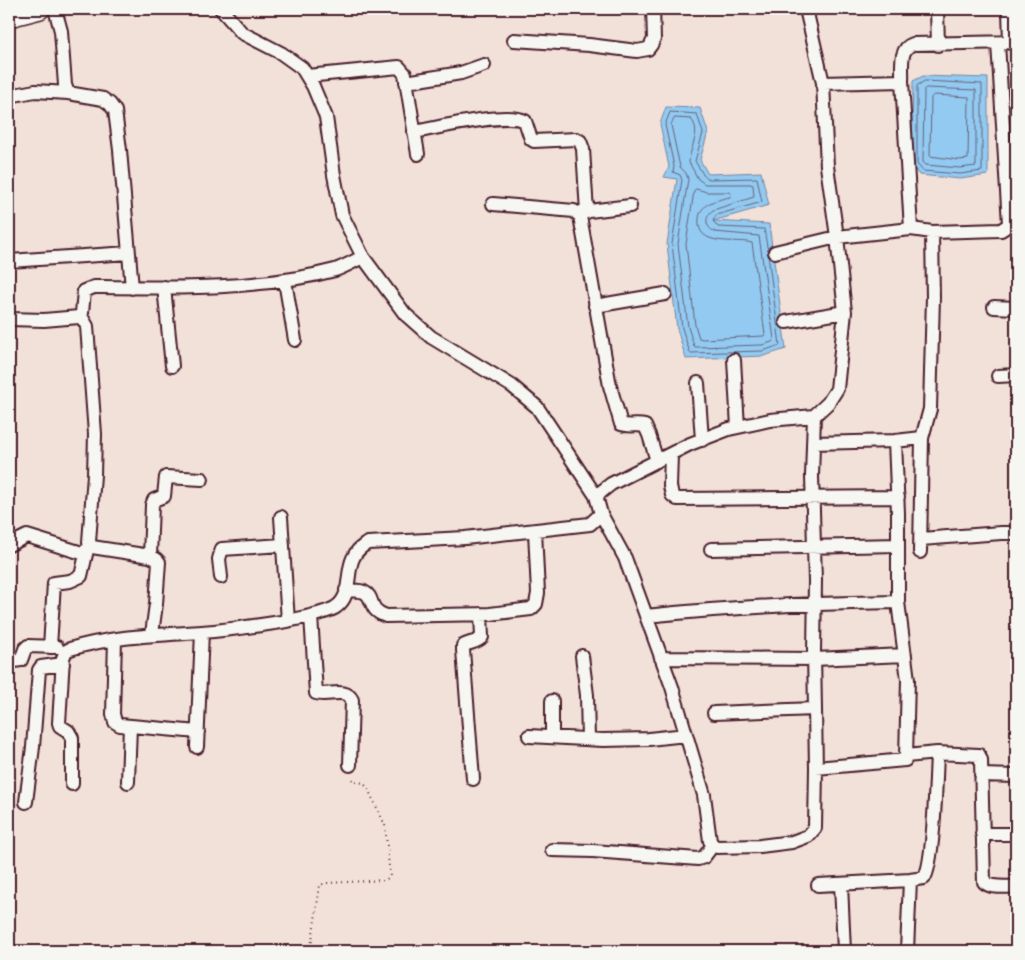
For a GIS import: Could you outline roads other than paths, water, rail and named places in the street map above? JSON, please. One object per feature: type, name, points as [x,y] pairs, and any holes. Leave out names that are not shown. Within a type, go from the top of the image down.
[{"type":"main road","points":[[9,16],[40,9]]},
{"type":"street","points":[[55,9],[61,31],[65,85],[68,93]]},
{"type":"street","points":[[221,9],[242,33],[281,53],[302,68],[314,86],[326,117],[342,215],[363,257],[405,314],[430,337],[512,386],[537,406],[596,496],[601,514],[625,558],[672,687],[704,795],[710,841],[717,847],[760,846],[792,842],[808,836],[815,828],[814,547],[812,497],[814,416]]},
{"type":"street","points":[[514,40],[589,45],[637,51],[648,49],[654,39],[653,9]]},
{"type":"street","points":[[596,496],[611,484],[702,440],[738,427],[770,420],[814,416],[828,403],[837,389],[845,312],[827,166],[823,83],[806,9]]},
{"type":"street","points":[[937,9],[938,44]]},
{"type":"street","points":[[775,252],[837,237],[911,229],[932,232],[986,231],[1005,228],[1013,222],[1008,43],[1009,9]]},
{"type":"street","points":[[911,229],[902,81],[903,53],[906,48],[913,44],[1008,43]]},
{"type":"street","points":[[406,82],[461,73],[484,65]]},
{"type":"street","points":[[307,76],[400,67],[403,70],[406,82],[418,154]]},
{"type":"street","points":[[823,83],[902,81]]},
{"type":"street","points":[[9,96],[35,91],[68,93],[103,99],[115,111],[132,288]]},
{"type":"street","points":[[414,132],[453,124],[521,118],[525,121],[531,139],[576,138],[580,141],[583,148],[582,220],[610,386],[621,424],[624,426],[640,424],[645,426],[657,461]]},
{"type":"street","points":[[492,204],[582,212],[630,206]]},
{"type":"street","points":[[920,552],[922,438],[930,409],[933,297],[932,232]]},
{"type":"street","points":[[9,261],[129,253]]},
{"type":"street","points":[[50,647],[54,583],[70,581],[81,576],[88,548],[94,475],[95,434],[87,326],[81,316],[83,293],[94,287],[132,288],[254,284],[285,280],[336,269],[363,257]]},
{"type":"street","points":[[285,280],[295,340]]},
{"type":"street","points":[[164,287],[172,366]]},
{"type":"street","points":[[595,306],[665,294]]},
{"type":"street","points":[[994,307],[1016,308]]},
{"type":"street","points":[[786,322],[845,312]]},
{"type":"street","points":[[9,320],[44,320],[81,316]]},
{"type":"street","points":[[734,360],[738,427]]},
{"type":"street","points":[[998,376],[1016,375]]},
{"type":"street","points":[[698,383],[702,440]]},
{"type":"street","points":[[814,443],[895,441],[922,438]]},
{"type":"street","points":[[816,768],[901,762],[905,760],[906,756],[908,680],[898,602],[898,497],[895,441]]},
{"type":"street","points":[[671,454],[670,486],[672,494],[677,498],[898,497]]},
{"type":"street","points":[[150,556],[152,502],[164,496],[166,477],[202,479]]},
{"type":"street","points":[[9,660],[21,660],[28,646],[60,648],[66,651],[79,646],[152,634],[244,628],[311,616],[336,607],[345,596],[352,557],[359,548],[368,543],[465,538],[535,531],[590,524],[601,514]]},
{"type":"street","points":[[281,517],[288,621]]},
{"type":"street","points":[[346,590],[364,592],[378,613],[386,616],[481,614],[530,609],[536,604],[538,593],[535,531]]},
{"type":"street","points":[[921,539],[1016,533]]},
{"type":"street","points":[[9,545],[27,536],[82,553],[88,548],[150,556],[156,559],[159,568],[152,634]]},
{"type":"street","points":[[221,577],[219,559],[222,549],[283,545]]},
{"type":"street","points":[[711,549],[898,545]]},
{"type":"street","points":[[646,616],[719,608],[814,603],[898,602]]},
{"type":"street","points":[[473,779],[463,646],[480,640],[482,637],[481,614]]},
{"type":"street","points":[[311,616],[316,693],[346,694],[352,700],[350,765]]},
{"type":"street","points":[[197,747],[202,632]]},
{"type":"street","points":[[115,640],[113,719],[115,722],[120,725],[198,732]]},
{"type":"street","points":[[66,651],[63,664],[59,723],[60,726],[70,733],[72,738],[72,784]]},
{"type":"street","points":[[660,658],[814,660],[904,655]]},
{"type":"street","points":[[582,656],[587,695],[588,739]]},
{"type":"street","points":[[26,802],[33,747],[39,670],[46,665],[63,664]]},
{"type":"street","points":[[552,701],[552,737]]},
{"type":"street","points":[[714,713],[815,709]]},
{"type":"street","points":[[128,782],[130,726]]},
{"type":"street","points":[[529,736],[588,739],[649,739],[686,735]]},
{"type":"street","points":[[906,756],[937,753],[979,756],[984,882],[993,886],[1016,887]]},
{"type":"street","points":[[818,885],[924,878],[933,818],[937,753]]},
{"type":"street","points":[[981,775],[1016,776]]},
{"type":"street","points":[[982,834],[1016,834]]},
{"type":"street","points":[[552,850],[594,851],[698,859],[704,857],[713,845]]},
{"type":"street","points":[[907,951],[910,880]]},
{"type":"street","points":[[841,884],[844,951]]},
{"type":"water","points":[[923,76],[988,78],[988,175],[960,179],[919,175],[911,164],[913,81]]},
{"type":"water","points":[[666,107],[700,108],[708,132],[700,160],[708,174],[761,172],[769,205],[713,221],[769,224],[786,349],[764,356],[686,359],[677,329],[667,244],[677,179],[664,177],[669,167],[660,124]]}]
